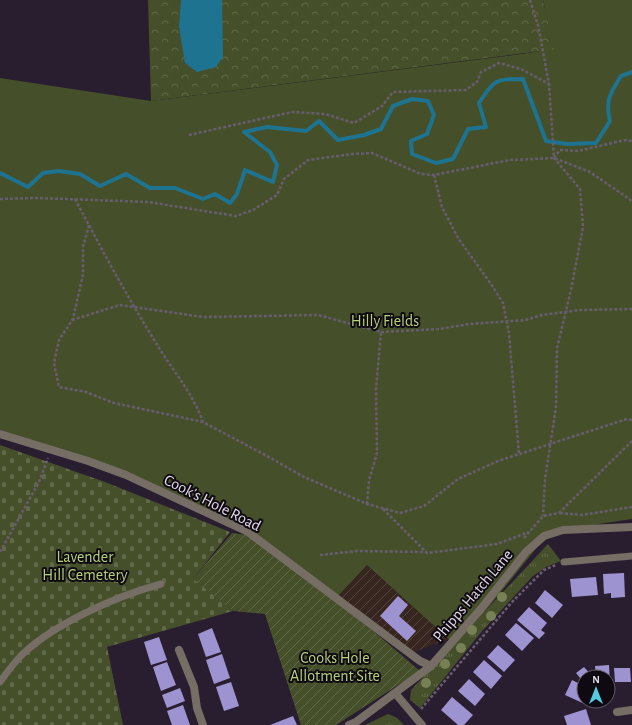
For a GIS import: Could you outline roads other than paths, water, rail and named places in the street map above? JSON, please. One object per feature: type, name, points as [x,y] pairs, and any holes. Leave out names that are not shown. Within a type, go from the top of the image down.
[{"type":"street","name":"Cook's Hole Road","points":[[0,434],[88,461],[126,475],[248,532],[420,661],[431,666]]},
{"type":"street","name":"Phipps Hatch Lane","points":[[349,725],[356,722],[431,666],[480,610],[526,552],[544,536],[563,530],[632,527]]},
{"type":"street","points":[[179,650],[194,687],[197,708],[203,725]]},
{"type":"street","points":[[395,693],[422,725]]},
{"type":"street","points":[[617,712],[632,710]]},
{"type":"lane","points":[[564,562],[632,556]]},
{"type":"lane","points":[[0,682],[17,660],[57,628],[113,601],[161,584]]},
{"type":"water","points":[[181,0],[222,0],[223,57],[216,67],[197,72],[185,63],[179,27]]},
{"type":"waterway","points":[[0,173],[28,187],[43,173],[59,171],[80,174],[100,186],[126,174],[150,188],[175,188],[203,199],[215,194],[230,203],[237,194],[245,170],[273,182],[277,165],[270,152],[244,132],[267,127],[306,131],[319,121],[338,140],[364,135],[381,129],[393,106],[412,99],[428,101],[434,115],[427,134],[411,141],[412,154],[436,163],[453,159],[468,129],[486,127],[479,103],[496,82],[507,79],[523,79],[546,141],[567,144],[596,143],[610,121],[608,102],[611,93],[621,76],[632,72]]},
{"type":"park label","name":"Hilly Fields","points":[[385,320]]},
{"type":"park label","name":"Lavender Hill Cemetery","points":[[85,565]]},
{"type":"park label","name":"Cooks Hole Allotment Site","points":[[335,666]]}]
